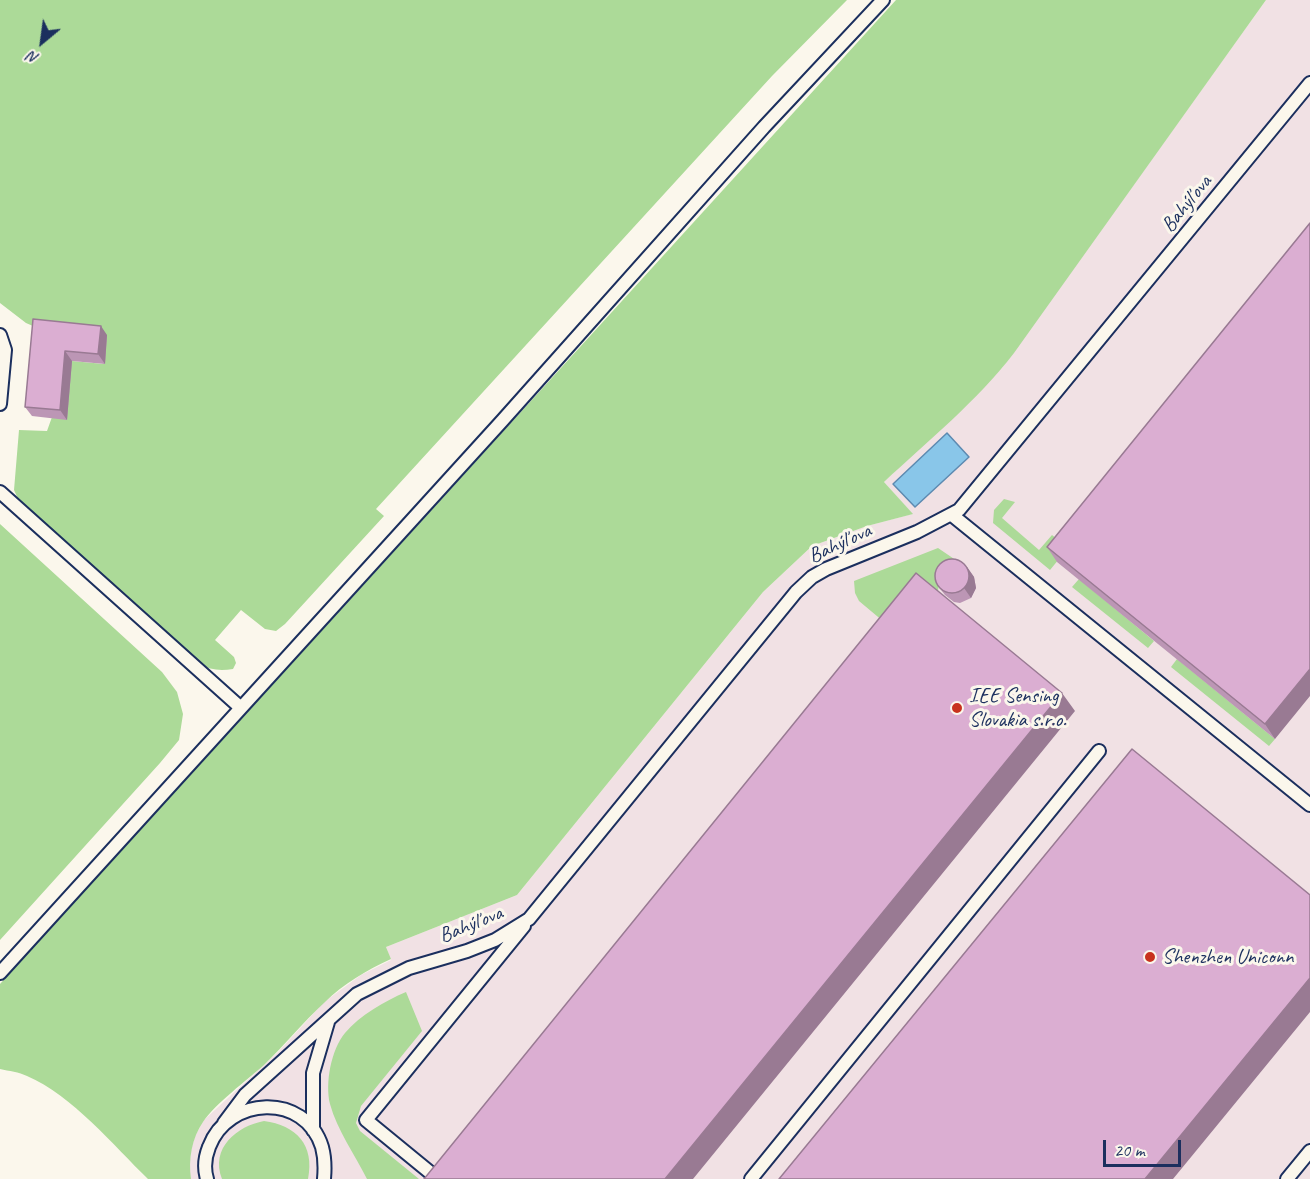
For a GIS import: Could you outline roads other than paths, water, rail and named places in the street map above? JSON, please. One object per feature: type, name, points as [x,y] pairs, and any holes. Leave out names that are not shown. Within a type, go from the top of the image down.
[{"type":"lane","points":[[0,973],[502,421],[764,127],[883,0]]},
{"type":"lane","name":"Bahýľova","points":[[207,1179],[206,1154],[213,1137],[245,1095],[357,994],[409,968],[480,946],[529,920],[796,592],[812,577],[826,569],[917,532],[959,510],[986,480],[1310,83]]},
{"type":"lane","points":[[0,335],[5,350],[0,404]]},
{"type":"lane","points":[[0,492],[241,708]]},
{"type":"lane","points":[[952,515],[1310,805]]},
{"type":"lane","points":[[751,1179],[1099,750]]},
{"type":"lane","points":[[438,1179],[366,1120],[529,920]]},
{"type":"lane","points":[[328,1020],[313,1073],[313,1130],[334,1179]]},
{"type":"lane","name":"Bahýľova","points":[[224,1123],[241,1111],[260,1106],[280,1108],[298,1116],[313,1130]]},
{"type":"lane","points":[[1287,1179],[1310,1151]]},
{"type":"lane","points":[[324,1179],[325,1161]]},
{"type":"water","points":[[947,433],[969,457],[915,507],[893,484]]},
{"type":"place","name":"IEE Sensing Slovakia s.r.o.","points":[[957,708]]},
{"type":"place","name":"Shenzhen Uniconn","points":[[1150,957]]}]
